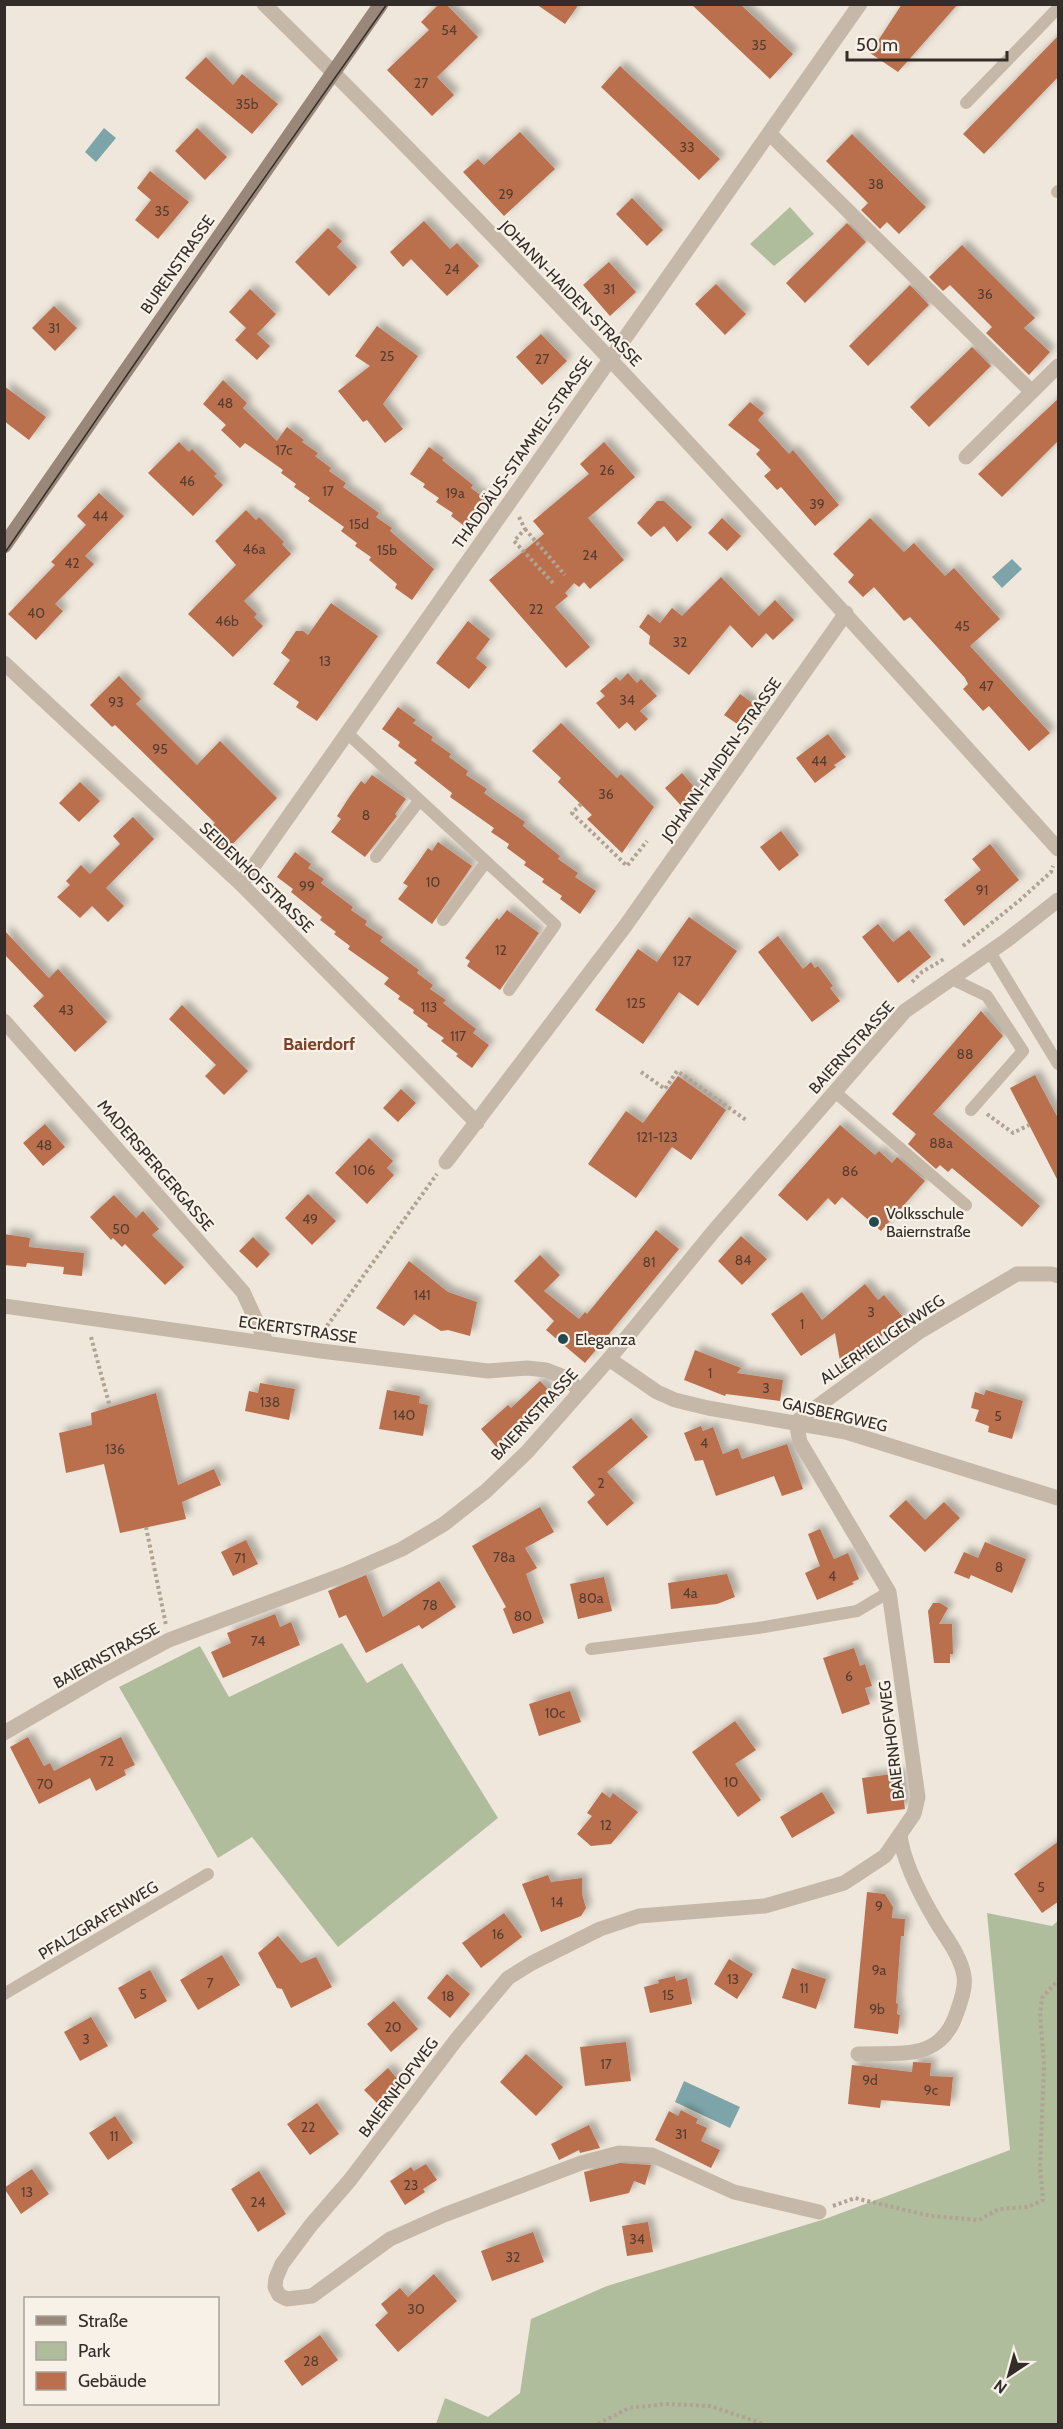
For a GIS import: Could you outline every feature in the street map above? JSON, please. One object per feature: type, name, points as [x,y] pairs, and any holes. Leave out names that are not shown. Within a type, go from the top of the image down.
[{"type":"street","name":"JOHANN-HAIDEN-STRASSE","points":[[264,4],[334,73],[610,358],[846,613],[1059,849]]},
{"type":"street","name":"BURENSTRASSE","points":[[4,546],[381,4]]},
{"type":"street","name":"THADDÄUS-STAMMEL-STRASSE","points":[[241,884],[860,4]]},
{"type":"street","points":[[770,134],[1031,391]]},
{"type":"street","points":[[966,457],[1059,366]]},
{"type":"street","name":"JOHANN-HAIDEN-STRASSE","points":[[477,1124],[626,925],[846,613]]},
{"type":"street","name":"SEIDENHOFSTRASSE","points":[[4,663],[241,884],[477,1124]]},
{"type":"street","name":"BAIERNSTRASSE","points":[[4,1733],[169,1640],[345,1574],[402,1549],[444,1524],[486,1491],[526,1452],[609,1359],[712,1232],[905,1011],[990,952],[1059,900]]},
{"type":"street","name":"MADERSPERGERGASSE","points":[[4,1021],[243,1292],[266,1342]]},
{"type":"street","points":[[446,1162],[477,1124]]},
{"type":"street","name":"ALLERHEILIGENWEG","points":[[796,1422],[919,1332],[1017,1274],[1059,1276]]},
{"type":"street","name":"ECKERTSTRASSE","points":[[4,1306],[321,1351],[488,1371],[527,1368],[546,1370],[567,1378],[580,1391]]},
{"type":"street","name":"GAISBERGWEG","points":[[609,1359],[657,1392],[675,1400],[846,1432],[1059,1498]]},
{"type":"street","name":"BAIERNHOFWEG","points":[[796,1422],[800,1442],[889,1593],[918,1797],[914,1814],[885,1856],[844,1882],[765,1906],[639,1916],[600,1929],[508,1978],[456,2040],[350,2180],[311,2225],[282,2264],[275,2287],[279,2295],[287,2299],[312,2296],[390,2239],[444,2215],[581,2163],[619,2153],[652,2155],[734,2192],[819,2212]]},
{"type":"street","points":[[858,2054],[927,2050],[948,2033],[957,2014],[964,1986],[962,1967],[934,1918],[906,1861],[900,1834]]},
{"type":"lane","points":[[966,103],[1059,8]]},
{"type":"lane","points":[[347,733],[555,925],[509,990]]},
{"type":"lane","points":[[376,857],[419,801]]},
{"type":"lane","points":[[443,920],[486,862]]},
{"type":"lane","points":[[990,952],[1059,1064]]},
{"type":"lane","points":[[952,979],[987,996],[1023,1051],[973,1108]]},
{"type":"lane","points":[[834,1092],[966,1205]]},
{"type":"lane","points":[[591,1649],[758,1628],[857,1611],[889,1593]]},
{"type":"lane","name":"PFALZGRAFENWEG","points":[[4,1994],[208,1874]]},
{"type":"path","points":[[507,505],[565,575]]},
{"type":"path","points":[[525,529],[514,541],[554,584]]},
{"type":"path","points":[[581,804],[572,813],[627,866],[647,841]]},
{"type":"path","points":[[641,1072],[665,1089],[677,1071],[746,1120]]},
{"type":"path","points":[[973,1108],[1013,1133],[1029,1125]]},
{"type":"path","points":[[327,1326],[446,1162]]},
{"type":"path","points":[[91,1337],[110,1407]]},
{"type":"path","points":[[146,1527],[169,1640]]},
{"type":"path","points":[[819,2212],[855,2198],[931,2216],[979,2220],[999,2209],[1028,2207],[1042,2200],[1040,2167],[1044,2065],[1040,2013],[1042,1998],[1059,1980]]},
{"type":"path","points":[[598,2424],[629,2408],[665,2404],[711,2406],[764,2424]]},
{"type":"green space","points":[[790,207],[814,234],[774,266],[750,244]]},
{"type":"green space","points":[[342,1643],[367,1683],[402,1663],[498,1818],[338,1947],[252,1837],[218,1858],[119,1687],[200,1646],[229,1697]]},
{"type":"green space","points":[[987,1913],[1052,1926],[1058,1921],[1058,2424],[436,2424],[445,2398],[488,2417],[520,2393],[531,2319],[607,2286],[825,2219],[1010,2150]]},
{"type":"water","points":[[104,128],[116,138],[96,162],[85,152]]},
{"type":"water","points":[[1012,559],[1022,569],[1002,588],[992,577]]},
{"type":"water","points":[[684,2081],[740,2107],[730,2128],[675,2102]]},
{"type":"building","points":[[439,4],[446,4],[478,37],[437,77],[454,95],[432,116],[387,70],[429,30],[421,22]]},
{"type":"building","points":[[536,4],[579,4],[565,24]]},
{"type":"building","points":[[691,4],[740,4],[793,54],[770,79]]},
{"type":"building","points":[[902,4],[958,4],[898,72],[870,53]]},
{"type":"building","points":[[1059,35],[1059,76],[984,154],[963,134]]},
{"type":"building","points":[[206,57],[233,85],[242,74],[278,104],[252,134],[185,78]]},
{"type":"building","points":[[620,66],[720,159],[699,180],[601,87]]},
{"type":"building","points":[[197,128],[227,157],[205,180],[175,151]]},
{"type":"building","points":[[520,132],[555,169],[504,216],[463,172],[478,159],[484,165]]},
{"type":"building","points":[[852,134],[926,207],[899,234],[887,222],[880,229],[861,210],[868,203],[826,161]]},
{"type":"building","points":[[150,171],[189,202],[158,239],[135,220],[151,200],[137,188]]},
{"type":"building","points":[[632,198],[663,230],[647,246],[616,214]]},
{"type":"building","points":[[424,221],[450,249],[457,243],[479,266],[447,296],[411,259],[403,267],[390,252]]},
{"type":"building","points":[[847,223],[866,242],[805,303],[786,283]]},
{"type":"building","points":[[328,228],[342,241],[337,247],[357,267],[329,296],[295,262]]},
{"type":"building","points":[[962,245],[1035,318],[1024,328],[1050,352],[1029,375],[986,333],[992,327],[950,285],[943,291],[929,277]]},
{"type":"building","points":[[609,262],[636,292],[610,316],[583,285]]},
{"type":"building","points":[[716,284],[746,314],[725,335],[695,304]]},
{"type":"building","points":[[910,285],[929,305],[868,366],[849,346]]},
{"type":"building","points":[[250,289],[276,314],[257,334],[270,346],[257,360],[235,340],[246,328],[229,312]]},
{"type":"building","points":[[54,306],[77,328],[55,351],[32,328]]},
{"type":"building","points":[[377,326],[418,356],[383,404],[403,429],[385,443],[367,420],[363,422],[338,391],[370,366],[355,356]]},
{"type":"building","points":[[541,334],[567,361],[542,385],[516,357]]},
{"type":"building","points":[[972,347],[991,366],[929,427],[910,407]]},
{"type":"building","points":[[223,380],[247,403],[243,408],[277,441],[287,427],[304,440],[302,442],[318,453],[315,456],[331,468],[329,471],[346,483],[343,487],[379,513],[376,517],[392,528],[390,531],[434,569],[412,600],[395,588],[397,584],[369,560],[371,557],[355,546],[357,543],[341,531],[344,527],[308,501],[310,498],[294,487],[296,484],[281,473],[283,470],[245,443],[240,448],[221,430],[226,425],[203,404]]},
{"type":"building","points":[[4,386],[46,417],[29,440],[4,421]]},
{"type":"building","points":[[1059,398],[1059,440],[1002,497],[978,474]]},
{"type":"building","points":[[750,402],[764,413],[758,420],[789,454],[793,450],[839,505],[815,526],[781,487],[777,490],[764,476],[771,470],[756,454],[760,450],[728,425]]},
{"type":"building","points":[[179,442],[189,452],[192,449],[217,474],[214,476],[223,485],[193,516],[148,473]]},
{"type":"building","points":[[604,442],[635,477],[588,518],[624,560],[590,589],[584,582],[579,587],[574,583],[565,593],[568,596],[555,607],[590,647],[566,668],[489,580],[544,534],[533,521],[589,474],[580,464]]},
{"type":"building","points":[[429,447],[444,458],[442,460],[473,485],[471,488],[487,500],[467,528],[451,516],[453,513],[436,502],[439,498],[423,487],[425,484],[410,474]]},
{"type":"building","points":[[99,493],[124,516],[85,556],[94,564],[55,604],[63,611],[36,640],[8,614],[55,565],[51,562],[86,525],[77,516]]},
{"type":"building","points":[[657,501],[664,501],[692,527],[677,542],[664,526],[651,537],[637,523]]},
{"type":"building","points":[[246,510],[256,520],[259,517],[284,542],[282,544],[291,554],[244,601],[257,614],[254,617],[263,626],[233,657],[188,614],[236,565],[215,541]]},
{"type":"building","points":[[722,518],[741,536],[727,551],[708,533]]},
{"type":"building","points":[[870,518],[904,552],[914,543],[945,576],[954,568],[1000,619],[970,646],[1050,733],[1029,751],[989,706],[983,711],[963,689],[968,684],[965,678],[910,617],[904,621],[874,587],[863,597],[848,582],[854,575],[833,554]]},
{"type":"building","points":[[721,577],[759,616],[775,600],[794,620],[773,640],[766,633],[752,648],[730,625],[689,675],[649,644],[650,636],[639,627],[648,614],[660,623],[672,608],[682,616]]},
{"type":"building","points":[[331,603],[378,636],[317,721],[296,707],[299,702],[273,684],[290,660],[281,653],[296,631],[303,631],[308,635]]},
{"type":"building","points":[[468,621],[490,639],[476,658],[487,667],[469,689],[436,663]]},
{"type":"building","points":[[628,673],[637,683],[641,679],[657,696],[640,711],[648,719],[635,731],[627,722],[619,729],[596,703],[605,696],[600,691],[616,677],[620,681]]},
{"type":"building","points":[[119,676],[141,699],[136,704],[197,765],[220,741],[277,798],[225,852],[205,833],[215,823],[115,725],[112,727],[90,705]]},
{"type":"building","points":[[740,694],[761,709],[746,730],[724,715]]},
{"type":"building","points":[[398,707],[416,720],[413,723],[433,737],[431,740],[451,754],[449,757],[468,771],[466,775],[487,789],[484,793],[525,822],[523,826],[560,856],[558,859],[578,873],[575,877],[596,891],[580,914],[560,899],[562,896],[542,882],[544,879],[524,865],[526,862],[507,848],[509,844],[491,832],[494,828],[450,797],[452,793],[414,763],[417,760],[398,746],[400,742],[382,729]]},
{"type":"building","points":[[561,723],[617,778],[621,774],[654,807],[622,853],[587,819],[592,815],[558,782],[561,778],[532,751]]},
{"type":"building","points":[[828,734],[846,757],[815,783],[796,758]]},
{"type":"building","points":[[682,773],[700,794],[684,809],[665,788]]},
{"type":"building","points":[[372,775],[406,799],[395,814],[397,816],[365,857],[331,832],[341,819],[337,816],[350,796],[361,781],[365,784]]},
{"type":"building","points":[[80,782],[100,801],[79,822],[59,803]]},
{"type":"building","points":[[133,817],[154,839],[106,888],[124,906],[108,922],[92,906],[80,918],[57,897],[70,885],[66,881],[81,865],[90,874],[120,844],[113,836]]},
{"type":"building","points":[[781,831],[799,855],[779,871],[760,847]]},
{"type":"building","points":[[438,842],[472,866],[432,924],[398,899],[408,886],[403,883],[428,848],[432,851]]},
{"type":"building","points":[[990,844],[1019,880],[964,926],[944,900],[981,870],[972,859]]},
{"type":"building","points":[[295,852],[311,864],[308,868],[324,879],[321,883],[353,907],[351,910],[367,921],[365,925],[383,937],[380,941],[419,970],[417,973],[433,985],[430,989],[446,1000],[443,1003],[476,1029],[473,1033],[489,1045],[472,1068],[441,1041],[444,1038],[413,1013],[414,1010],[398,999],[400,996],[384,984],[389,978],[348,949],[350,946],[320,920],[322,917],[291,892],[293,889],[277,877]]},
{"type":"building","points":[[507,910],[539,933],[500,990],[467,966],[470,961],[465,958],[497,918],[499,920]]},
{"type":"building","points":[[689,917],[737,951],[698,1006],[679,992],[643,1044],[595,1010],[638,949],[657,962]]},
{"type":"building","points":[[878,924],[893,942],[909,930],[931,957],[898,983],[862,937]]},
{"type":"building","points":[[4,930],[49,978],[58,969],[107,1022],[75,1052],[33,1006],[44,996],[4,954]]},
{"type":"building","points":[[778,936],[803,969],[811,962],[815,968],[818,966],[833,986],[830,988],[840,1001],[812,1022],[758,952]]},
{"type":"building","points":[[182,1005],[248,1071],[224,1095],[205,1076],[216,1065],[169,1019]]},
{"type":"building","points":[[981,1011],[1003,1036],[933,1114],[1040,1206],[1022,1227],[952,1168],[948,1172],[940,1165],[936,1169],[908,1144],[916,1134],[892,1114]]},
{"type":"building","points":[[1035,1075],[1059,1120],[1059,1183],[1010,1088]]},
{"type":"building","points":[[678,1076],[726,1110],[691,1160],[672,1147],[636,1198],[588,1164],[626,1111],[643,1123]]},
{"type":"building","points":[[401,1089],[416,1103],[398,1122],[383,1108]]},
{"type":"building","points":[[45,1124],[65,1147],[43,1166],[23,1143]]},
{"type":"building","points":[[840,1125],[875,1155],[879,1151],[892,1163],[897,1157],[925,1181],[881,1231],[842,1197],[835,1205],[828,1198],[807,1221],[778,1195]]},
{"type":"building","points":[[369,1138],[393,1161],[387,1168],[394,1175],[367,1204],[335,1173]]},
{"type":"building","points":[[308,1194],[336,1221],[312,1245],[285,1218]]},
{"type":"building","points":[[114,1195],[136,1218],[143,1211],[159,1229],[152,1235],[184,1267],[165,1285],[125,1244],[122,1247],[113,1238],[111,1240],[90,1217]]},
{"type":"building","points":[[656,1230],[679,1249],[585,1363],[546,1330],[554,1321],[514,1281],[540,1255],[560,1275],[544,1291],[579,1319],[585,1312],[587,1314]]},
{"type":"building","points":[[4,1234],[30,1238],[29,1247],[84,1253],[82,1276],[63,1274],[64,1267],[27,1263],[26,1267],[4,1265]]},
{"type":"building","points":[[741,1236],[767,1259],[742,1285],[718,1261]]},
{"type":"building","points":[[253,1237],[270,1254],[257,1268],[239,1251]]},
{"type":"building","points":[[409,1261],[448,1292],[477,1302],[470,1336],[448,1330],[441,1331],[414,1314],[404,1326],[376,1308]]},
{"type":"building","points":[[865,1284],[878,1300],[884,1295],[904,1318],[862,1352],[867,1358],[842,1372],[835,1333],[801,1356],[771,1314],[802,1292],[822,1320]]},
{"type":"building","points":[[695,1350],[741,1368],[737,1373],[783,1380],[780,1401],[726,1394],[725,1396],[684,1380]]},
{"type":"building","points":[[540,1381],[556,1398],[499,1450],[481,1429],[508,1405],[511,1408]]},
{"type":"building","points":[[260,1383],[295,1389],[289,1420],[245,1411],[249,1391],[258,1393]]},
{"type":"building","points":[[387,1390],[420,1396],[419,1403],[428,1405],[423,1436],[379,1429]]},
{"type":"building","points":[[986,1390],[1023,1401],[1012,1439],[988,1432],[989,1426],[975,1421],[979,1410],[971,1408],[975,1392],[984,1395]]},
{"type":"building","points":[[156,1393],[178,1485],[214,1469],[221,1485],[182,1502],[186,1519],[120,1533],[104,1464],[66,1473],[59,1433],[92,1425],[91,1413]]},
{"type":"building","points":[[631,1418],[648,1437],[607,1472],[634,1503],[607,1526],[587,1502],[595,1495],[572,1467]]},
{"type":"building","points":[[701,1426],[703,1431],[713,1427],[723,1454],[738,1448],[742,1459],[787,1444],[803,1489],[782,1496],[774,1476],[716,1496],[703,1460],[695,1461],[684,1433]]},
{"type":"building","points":[[906,1500],[925,1520],[944,1502],[960,1518],[925,1552],[889,1516]]},
{"type":"building","points":[[540,1507],[554,1532],[525,1548],[537,1568],[526,1574],[544,1623],[513,1634],[503,1609],[506,1607],[472,1546]]},
{"type":"building","points":[[820,1529],[834,1559],[848,1553],[859,1579],[852,1582],[854,1584],[817,1600],[805,1573],[820,1566],[808,1534]]},
{"type":"building","points":[[246,1540],[258,1564],[233,1576],[221,1552]]},
{"type":"building","points":[[985,1542],[1026,1559],[1012,1593],[971,1575],[969,1579],[954,1573],[964,1552],[978,1558]]},
{"type":"building","points":[[727,1574],[735,1597],[717,1604],[671,1609],[668,1583]]},
{"type":"building","points":[[366,1575],[383,1617],[439,1581],[456,1607],[422,1629],[419,1625],[366,1653],[346,1615],[339,1618],[328,1591]]},
{"type":"building","points":[[604,1577],[612,1611],[578,1619],[570,1584]]},
{"type":"building","points":[[933,1603],[940,1603],[948,1608],[939,1624],[952,1624],[953,1654],[950,1654],[950,1663],[934,1663],[928,1611]]},
{"type":"building","points":[[275,1614],[280,1627],[291,1622],[300,1645],[223,1678],[211,1652],[231,1643],[227,1633]]},
{"type":"building","points":[[854,1648],[860,1666],[865,1664],[872,1686],[865,1688],[870,1704],[842,1714],[823,1658]]},
{"type":"building","points":[[570,1691],[581,1722],[539,1736],[529,1704]]},
{"type":"building","points":[[735,1721],[756,1750],[735,1764],[761,1800],[738,1817],[692,1752]]},
{"type":"building","points":[[28,1737],[44,1766],[50,1763],[54,1771],[121,1737],[135,1765],[124,1770],[126,1775],[96,1791],[90,1778],[39,1804],[10,1747]]},
{"type":"building","points":[[900,1773],[905,1809],[867,1814],[862,1778]]},
{"type":"building","points":[[602,1792],[610,1798],[613,1793],[638,1812],[611,1844],[591,1846],[577,1834],[592,1816],[587,1813]]},
{"type":"building","points":[[822,1792],[835,1813],[792,1838],[780,1817]]},
{"type":"building","points":[[1059,1841],[1059,1901],[1042,1913],[1014,1874]]},
{"type":"building","points":[[548,1875],[551,1882],[582,1878],[582,1894],[586,1908],[581,1916],[541,1932],[522,1884]]},
{"type":"building","points":[[867,1892],[885,1894],[893,1907],[892,1918],[905,1919],[904,1936],[901,1936],[896,2003],[898,2004],[897,2014],[900,2015],[898,2034],[854,2028]]},
{"type":"building","points":[[504,1913],[522,1937],[481,1968],[462,1943]]},
{"type":"building","points":[[278,1936],[301,1963],[316,1957],[332,1987],[291,2008],[282,1989],[277,1988],[258,1953]]},
{"type":"building","points":[[222,1955],[240,1985],[198,2010],[180,1980]]},
{"type":"building","points":[[729,1959],[753,1974],[737,1999],[714,1984]]},
{"type":"building","points":[[792,1968],[826,1979],[816,2009],[782,1998]]},
{"type":"building","points":[[150,1970],[167,2001],[135,2019],[118,1988]]},
{"type":"building","points":[[447,1974],[470,1994],[450,2018],[427,1998]]},
{"type":"building","points":[[675,1976],[676,1981],[687,1978],[692,2004],[650,2013],[644,1987],[659,1983],[658,1980]]},
{"type":"building","points":[[394,2001],[418,2029],[391,2052],[367,2024]]},
{"type":"building","points":[[91,2017],[108,2046],[80,2061],[64,2032]]},
{"type":"building","points":[[626,2042],[631,2081],[585,2086],[580,2047]]},
{"type":"building","points":[[526,2054],[563,2087],[536,2116],[500,2082]]},
{"type":"building","points":[[913,2062],[931,2063],[930,2076],[953,2077],[950,2106],[881,2100],[880,2108],[848,2104],[852,2065],[912,2072]]},
{"type":"building","points":[[388,2068],[400,2082],[377,2103],[364,2090]]},
{"type":"building","points":[[317,2103],[339,2134],[310,2155],[287,2124]]},
{"type":"building","points":[[681,2110],[698,2119],[696,2123],[707,2128],[701,2141],[720,2150],[711,2168],[655,2140],[669,2111],[678,2116]]},
{"type":"building","points":[[115,2116],[133,2143],[108,2160],[89,2133]]},
{"type":"building","points":[[589,2125],[600,2148],[580,2153],[579,2150],[559,2160],[551,2144]]},
{"type":"building","points":[[620,2163],[651,2165],[645,2185],[634,2181],[629,2193],[590,2202],[584,2172]]},
{"type":"building","points":[[426,2164],[437,2180],[423,2189],[425,2192],[405,2205],[390,2181],[411,2167],[414,2171]]},
{"type":"building","points":[[32,2169],[49,2194],[21,2214],[4,2188]]},
{"type":"building","points":[[259,2171],[286,2214],[258,2232],[231,2189]]},
{"type":"building","points":[[648,2222],[653,2252],[627,2256],[622,2226]]},
{"type":"building","points":[[533,2232],[544,2262],[492,2281],[481,2251]]},
{"type":"building","points":[[434,2274],[457,2301],[398,2352],[375,2325],[388,2313],[381,2304],[400,2288],[408,2297]]},
{"type":"building","points":[[320,2335],[338,2360],[302,2386],[284,2361]]},
{"type":"tram line","points":[[4,554],[184,292],[387,4]]},
{"type":"place","name":"Volksschule Baiernstraße","points":[[874,1222]]},
{"type":"place","name":"Eleganza","points":[[563,1339]]},
{"type":"district","name":"Baierdorf","points":[[319,1044]]}]
